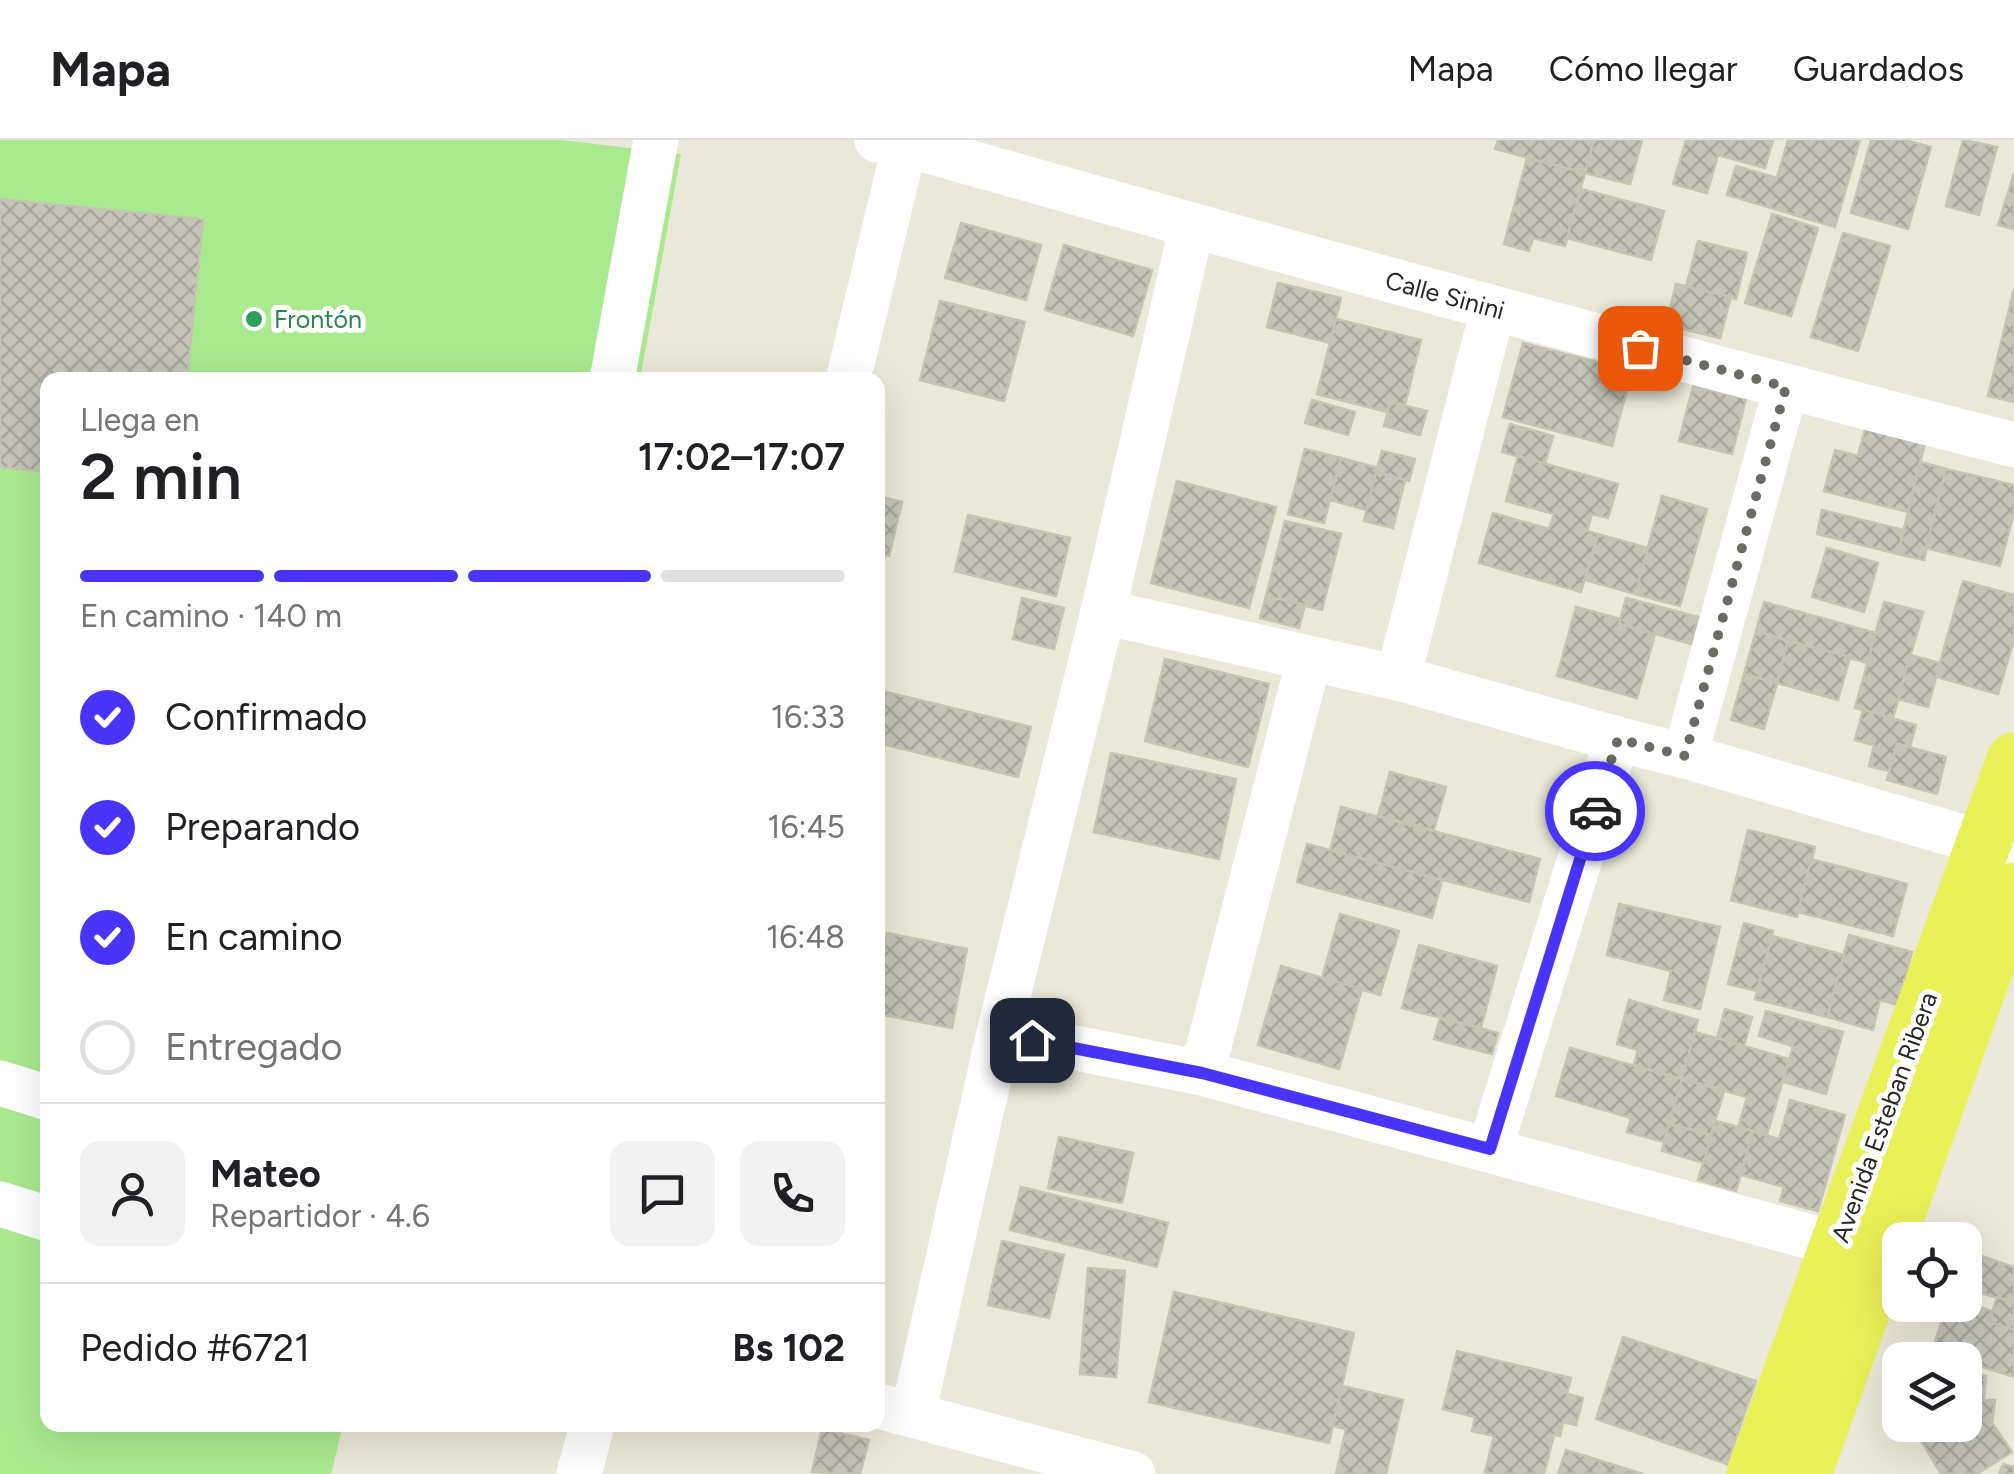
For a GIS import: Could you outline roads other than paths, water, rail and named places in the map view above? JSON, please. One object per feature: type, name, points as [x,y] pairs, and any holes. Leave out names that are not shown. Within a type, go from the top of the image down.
[{"type":"main road","name":"Avenida Esteban Ribera","points":[[1754,1474],[1837,1244],[1999,848],[2014,760]]},
{"type":"main road","name":"Avenida Esteban Ribera","points":[[1804,1474],[2014,890]]},
{"type":"street","points":[[613,372],[656,140]]},
{"type":"street","points":[[849,372],[892,141]]},
{"type":"street","name":"Calle Sinini","points":[[892,141],[1493,308],[2014,445]]},
{"type":"street","points":[[1133,1474],[895,1410],[999,1033],[1104,612],[1192,226]]},
{"type":"street","points":[[1398,678],[1493,308]]},
{"type":"street","points":[[1685,756],[1786,387]]},
{"type":"street","points":[[1104,612],[1398,678],[1685,756],[1999,848]]},
{"type":"street","points":[[1202,1073],[1309,659]]},
{"type":"street","points":[[1490,1149],[1618,739]]},
{"type":"street","points":[[999,1033],[1202,1073],[1837,1244]]},
{"type":"street","points":[[0,1083],[40,1096]]},
{"type":"street","points":[[0,1204],[40,1216]]},
{"type":"street","points":[[579,1474],[590,1432]]},
{"type":"place","name":"Frontón","points":[[254,319]]}]
